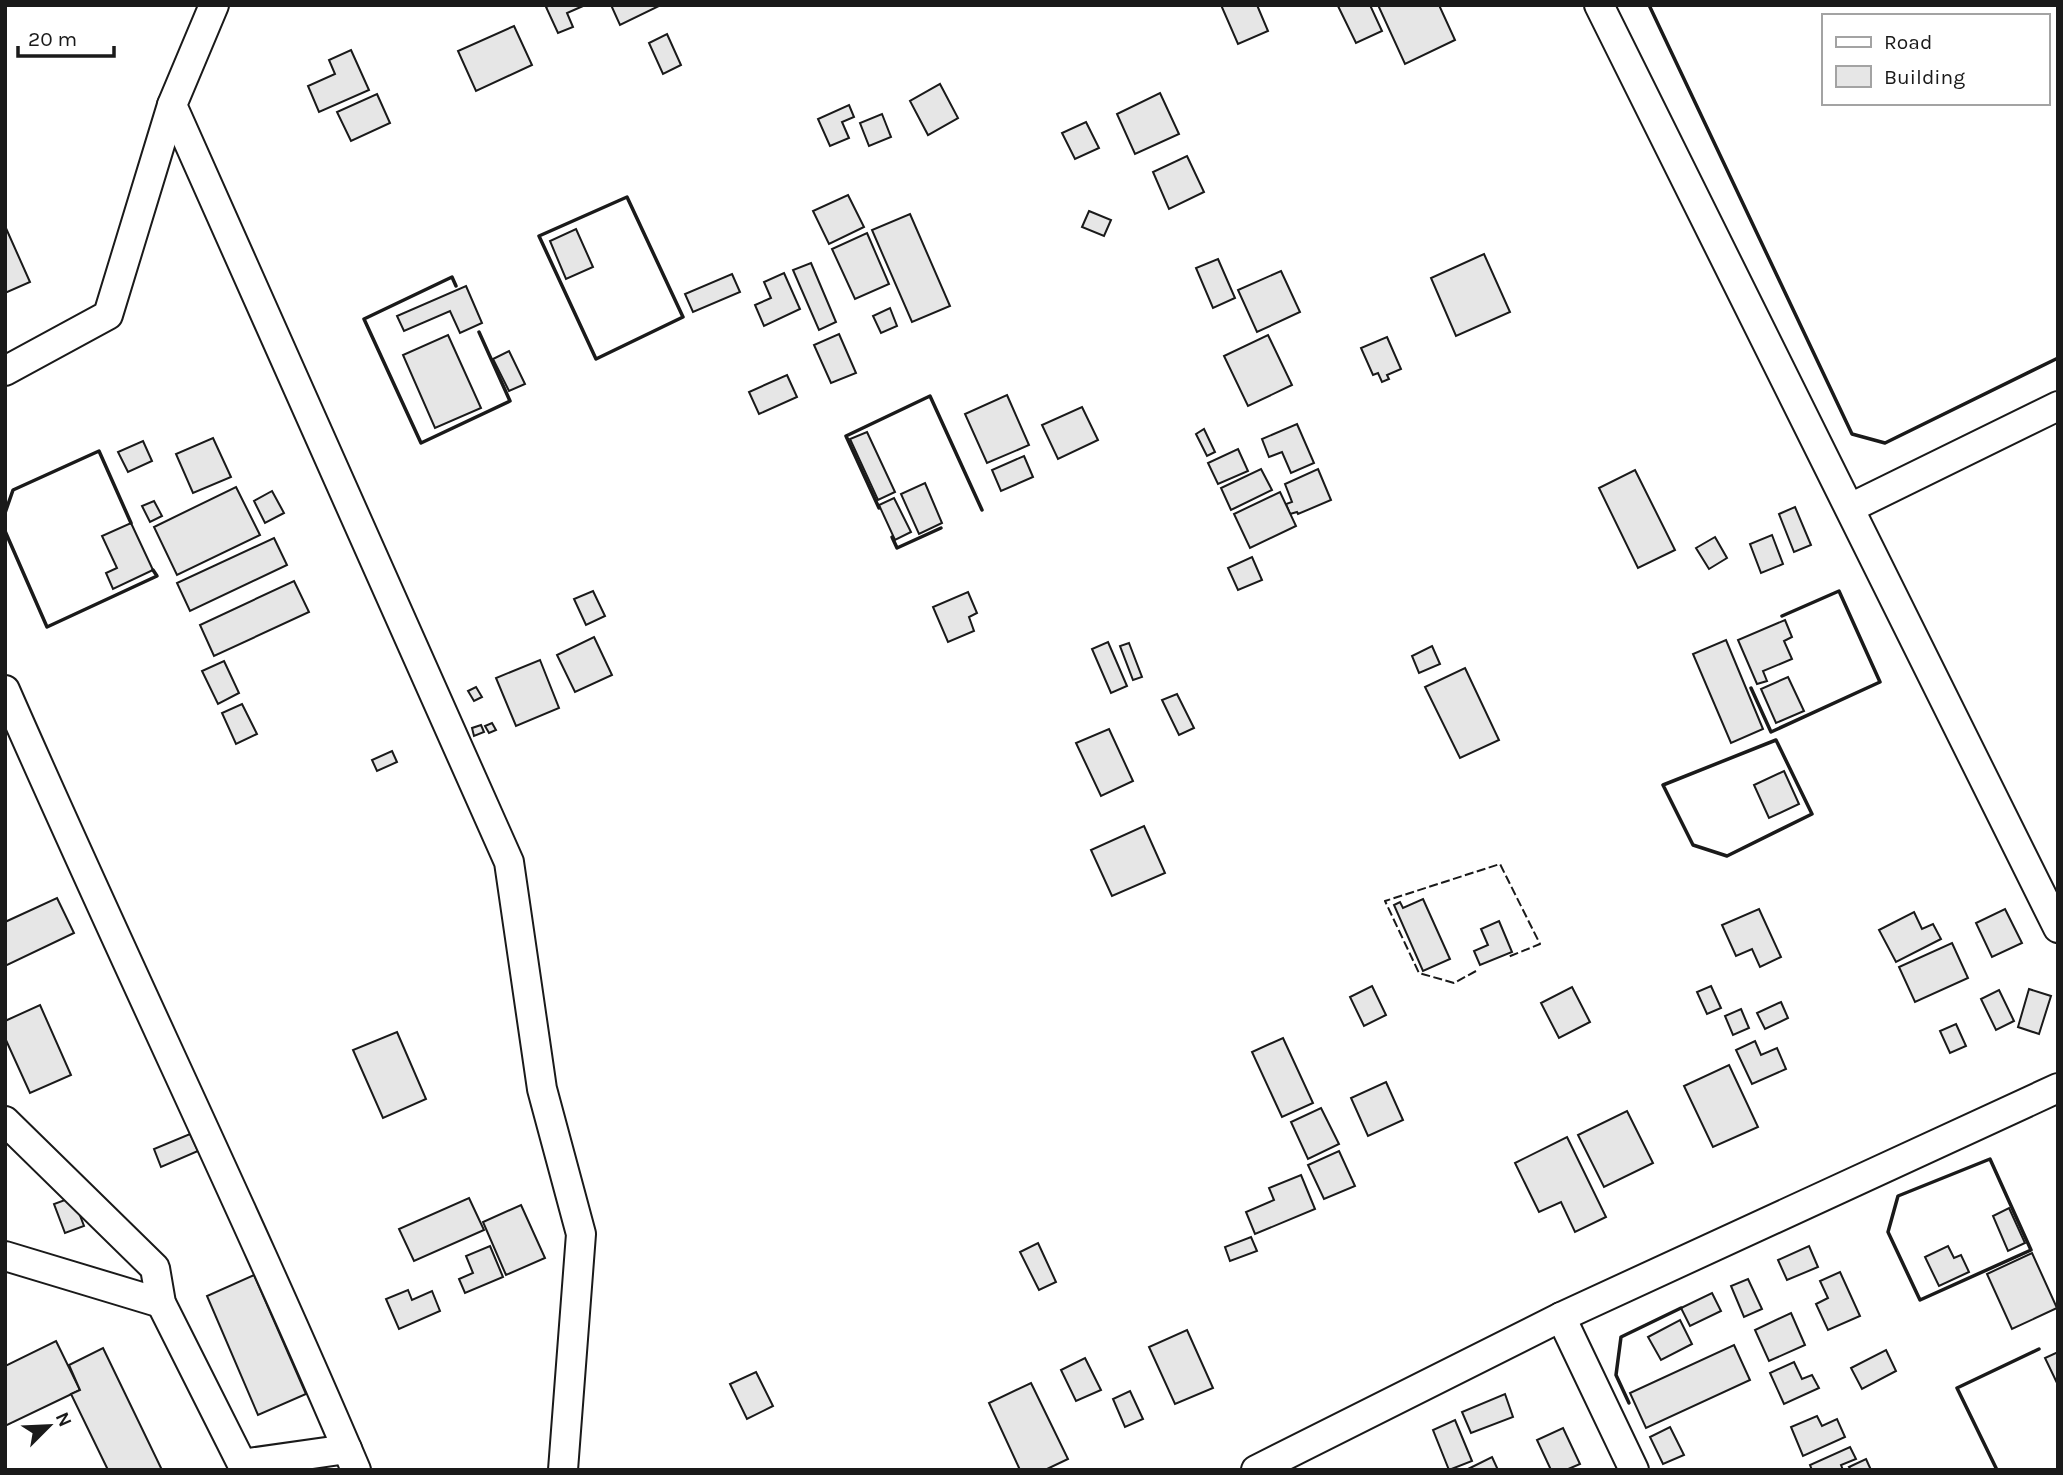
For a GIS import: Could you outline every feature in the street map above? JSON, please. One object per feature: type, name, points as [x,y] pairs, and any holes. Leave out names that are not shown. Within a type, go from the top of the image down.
[{"type":"street","points":[[5,371],[108,315],[172,106],[214,5]]},
{"type":"street","points":[[1599,5],[2058,928]]},
{"type":"street","points":[[172,106],[509,862],[542,1090],[581,1234],[563,1470]]},
{"type":"street","points":[[1850,508],[2058,406]]},
{"type":"street","points":[[5,690],[351,1459],[242,1464],[161,1303],[155,1268],[5,1121]]},
{"type":"street","points":[[1256,1470],[1561,1317],[2058,1088]]},
{"type":"street","points":[[5,1256],[161,1303]]},
{"type":"street","points":[[1561,1317],[1634,1470]]},
{"type":"building","points":[[611,5],[658,5],[659,6],[620,25]]},
{"type":"building","points":[[1221,5],[1257,5],[1268,31],[1238,44]]},
{"type":"building","points":[[1370,5],[1382,31],[1356,43],[1338,6]]},
{"type":"building","points":[[1378,5],[1439,5],[1455,40],[1405,64]]},
{"type":"building","points":[[583,6],[567,13],[573,27],[558,33],[546,7]]},
{"type":"building","points":[[514,26],[532,65],[476,91],[458,51]]},
{"type":"building","points":[[667,34],[681,65],[663,74],[649,43]]},
{"type":"building","points":[[351,50],[369,90],[319,112],[308,86],[335,74],[329,60]]},
{"type":"building","points":[[940,84],[958,118],[928,135],[910,101]]},
{"type":"building","points":[[1160,93],[1179,134],[1135,154],[1117,114]]},
{"type":"building","points":[[377,94],[390,123],[351,141],[337,112]]},
{"type":"building","points":[[849,105],[854,117],[842,122],[849,138],[830,146],[818,119]]},
{"type":"building","points":[[882,114],[891,137],[869,146],[860,123]]},
{"type":"building","points":[[1086,122],[1099,148],[1075,159],[1062,133]]},
{"type":"building","points":[[1187,156],[1204,192],[1169,209],[1153,172]]},
{"type":"building","points":[[848,195],[864,227],[829,244],[813,211]]},
{"type":"building","points":[[1089,211],[1111,220],[1104,236],[1082,227]]},
{"type":"building","points":[[910,214],[950,306],[912,322],[872,230]]},
{"type":"building","points":[[5,226],[30,282],[5,293]]},
{"type":"building","points":[[576,229],[593,267],[566,279],[550,241]]},
{"type":"building","points":[[867,233],[889,284],[855,299],[832,249]]},
{"type":"building","points":[[1484,254],[1510,312],[1456,336],[1431,278]]},
{"type":"building","points":[[1218,259],[1235,298],[1213,308],[1196,268]]},
{"type":"building","points":[[811,263],[836,322],[819,330],[793,270]]},
{"type":"building","points":[[1281,271],[1300,312],[1257,332],[1238,290]]},
{"type":"building","points":[[784,273],[800,309],[764,326],[755,305],[771,298],[764,282]]},
{"type":"building","points":[[732,274],[740,292],[693,312],[685,294]]},
{"type":"building","points":[[466,286],[482,323],[460,333],[450,311],[404,331],[397,316]]},
{"type":"building","points":[[890,308],[897,326],[881,333],[873,316]]},
{"type":"building","points":[[839,334],[856,373],[831,383],[814,345]]},
{"type":"building","points":[[448,335],[481,408],[435,428],[403,355]]},
{"type":"building","points":[[1268,335],[1292,385],[1248,406],[1224,356]]},
{"type":"building","points":[[1387,337],[1401,369],[1387,375],[1389,379],[1382,382],[1378,373],[1373,375],[1361,348]]},
{"type":"building","points":[[509,351],[525,384],[509,391],[493,359]]},
{"type":"building","points":[[787,375],[797,397],[759,414],[749,392]]},
{"type":"building","points":[[1007,395],[1029,445],[987,463],[965,414]]},
{"type":"building","points":[[1082,407],[1098,440],[1058,459],[1042,425]]},
{"type":"building","points":[[1297,424],[1314,463],[1291,473],[1282,452],[1269,457],[1262,439]]},
{"type":"building","points":[[1204,429],[1215,452],[1207,456],[1196,434]]},
{"type":"building","points":[[867,432],[895,492],[878,500],[850,439]]},
{"type":"building","points":[[213,438],[231,477],[193,493],[176,454]]},
{"type":"building","points":[[143,441],[152,461],[128,472],[118,452]]},
{"type":"building","points":[[1238,449],[1248,471],[1218,484],[1208,463]]},
{"type":"building","points":[[1024,456],[1033,477],[1001,491],[992,470]]},
{"type":"building","points":[[1261,469],[1272,490],[1231,510],[1221,488]]},
{"type":"building","points":[[1318,469],[1331,500],[1298,514],[1290,514],[1286,504],[1292,502],[1285,484]]},
{"type":"building","points":[[1635,470],[1675,550],[1638,568],[1599,488]]},
{"type":"building","points":[[925,483],[942,523],[919,534],[901,494]]},
{"type":"building","points":[[236,487],[260,535],[177,575],[154,527]]},
{"type":"building","points":[[272,491],[284,513],[265,523],[254,501]]},
{"type":"building","points":[[1280,492],[1296,526],[1250,548],[1234,514]]},
{"type":"building","points":[[894,498],[911,532],[895,540],[879,505]]},
{"type":"building","points":[[154,501],[162,516],[150,522],[142,506]]},
{"type":"building","points":[[1795,507],[1811,545],[1794,552],[1779,514]]},
{"type":"building","points":[[131,523],[153,570],[113,589],[106,573],[117,568],[102,536]]},
{"type":"building","points":[[1772,535],[1783,564],[1761,573],[1750,544]]},
{"type":"building","points":[[1715,537],[1727,558],[1709,569],[1696,548]]},
{"type":"building","points":[[274,538],[287,565],[190,611],[177,583]]},
{"type":"building","points":[[1252,557],[1262,580],[1238,590],[1228,568]]},
{"type":"building","points":[[294,581],[309,612],[214,656],[200,625]]},
{"type":"building","points":[[593,591],[605,616],[586,625],[574,599]]},
{"type":"building","points":[[968,592],[977,613],[969,617],[974,631],[948,642],[933,607]]},
{"type":"building","points":[[1785,620],[1792,637],[1784,641],[1792,659],[1763,671],[1767,681],[1757,684],[1738,640]]},
{"type":"building","points":[[594,637],[612,675],[575,692],[557,655]]},
{"type":"building","points":[[1726,640],[1763,729],[1731,743],[1693,654]]},
{"type":"building","points":[[1108,642],[1127,686],[1111,693],[1092,649]]},
{"type":"building","points":[[1129,643],[1142,677],[1133,680],[1120,646]]},
{"type":"building","points":[[1432,646],[1440,664],[1419,673],[1412,656]]},
{"type":"building","points":[[540,660],[559,708],[516,726],[496,678]]},
{"type":"building","points":[[224,661],[239,693],[218,704],[202,671]]},
{"type":"building","points":[[1465,668],[1499,740],[1460,758],[1425,687]]},
{"type":"building","points":[[1788,677],[1804,711],[1776,723],[1761,689]]},
{"type":"building","points":[[476,687],[482,697],[474,701],[468,691]]},
{"type":"building","points":[[1177,694],[1194,728],[1179,735],[1162,700]]},
{"type":"building","points":[[242,704],[257,734],[236,744],[222,713]]},
{"type":"building","points":[[492,723],[496,730],[489,733],[485,726]]},
{"type":"building","points":[[481,725],[484,732],[474,736],[472,728]]},
{"type":"building","points":[[1109,729],[1133,781],[1101,796],[1076,743]]},
{"type":"building","points":[[392,751],[397,762],[377,771],[372,760]]},
{"type":"building","points":[[1784,771],[1799,804],[1769,818],[1754,785]]},
{"type":"building","points":[[1144,826],[1165,873],[1112,896],[1091,850]]},
{"type":"building","points":[[57,898],[74,933],[5,966],[5,922]]},
{"type":"building","points":[[1423,899],[1450,959],[1423,971],[1394,905],[1400,902],[1403,908]]},
{"type":"building","points":[[1759,909],[1781,957],[1760,967],[1752,949],[1736,956],[1722,925]]},
{"type":"building","points":[[2005,909],[2022,943],[1992,957],[1976,923]]},
{"type":"building","points":[[1914,912],[1922,929],[1933,924],[1941,939],[1896,962],[1879,930]]},
{"type":"building","points":[[1499,921],[1512,952],[1480,965],[1474,951],[1488,945],[1481,929]]},
{"type":"building","points":[[1952,943],[1968,978],[1915,1002],[1899,967]]},
{"type":"building","points":[[1372,986],[1386,1015],[1364,1026],[1350,997]]},
{"type":"building","points":[[1711,986],[1721,1008],[1707,1014],[1697,992]]},
{"type":"building","points":[[1572,987],[1590,1022],[1559,1038],[1541,1003]]},
{"type":"building","points":[[2029,989],[2051,996],[2039,1034],[2018,1027]]},
{"type":"building","points":[[1999,990],[2014,1021],[1996,1030],[1981,999]]},
{"type":"building","points":[[1781,1002],[1788,1018],[1765,1029],[1757,1013]]},
{"type":"building","points":[[40,1005],[71,1075],[30,1093],[5,1038],[5,1021]]},
{"type":"building","points":[[1741,1009],[1749,1028],[1733,1035],[1725,1016]]},
{"type":"building","points":[[1956,1024],[1966,1046],[1950,1053],[1940,1031]]},
{"type":"building","points":[[397,1032],[426,1099],[383,1118],[353,1050]]},
{"type":"building","points":[[1283,1038],[1313,1103],[1282,1117],[1252,1052]]},
{"type":"building","points":[[1755,1041],[1761,1055],[1777,1048],[1786,1069],[1752,1084],[1736,1050]]},
{"type":"building","points":[[1729,1065],[1758,1127],[1713,1147],[1684,1086]]},
{"type":"building","points":[[1386,1082],[1403,1120],[1368,1136],[1351,1098]]},
{"type":"building","points":[[1321,1108],[1339,1144],[1308,1159],[1291,1122]]},
{"type":"building","points":[[1627,1111],[1653,1163],[1604,1187],[1578,1135]]},
{"type":"building","points":[[190,1134],[198,1151],[161,1167],[154,1149]]},
{"type":"building","points":[[1567,1137],[1606,1217],[1575,1232],[1561,1202],[1539,1212],[1515,1163]]},
{"type":"building","points":[[1339,1151],[1355,1186],[1324,1199],[1308,1165]]},
{"type":"building","points":[[1301,1175],[1315,1209],[1255,1234],[1246,1212],[1274,1200],[1269,1188]]},
{"type":"building","points":[[73,1197],[84,1226],[65,1233],[54,1204]]},
{"type":"building","points":[[469,1198],[484,1230],[414,1261],[399,1229]]},
{"type":"building","points":[[521,1205],[545,1258],[506,1275],[483,1222]]},
{"type":"building","points":[[2009,1208],[2025,1243],[2008,1251],[1993,1216]]},
{"type":"building","points":[[1251,1237],[1257,1251],[1230,1261],[1225,1247]]},
{"type":"building","points":[[1038,1243],[1056,1282],[1039,1290],[1020,1252]]},
{"type":"building","points":[[490,1246],[503,1277],[465,1293],[459,1279],[473,1273],[466,1256]]},
{"type":"building","points":[[1809,1246],[1818,1267],[1787,1280],[1778,1260]]},
{"type":"building","points":[[1948,1246],[1954,1258],[1961,1255],[1969,1272],[1939,1286],[1925,1257]]},
{"type":"building","points":[[2032,1253],[2057,1308],[2012,1329],[1987,1274]]},
{"type":"building","points":[[1840,1272],[1860,1316],[1828,1330],[1816,1304],[1828,1298],[1820,1281]]},
{"type":"building","points":[[254,1275],[306,1394],[258,1415],[207,1296]]},
{"type":"building","points":[[1748,1279],[1762,1309],[1744,1317],[1731,1286]]},
{"type":"building","points":[[408,1290],[412,1300],[432,1291],[440,1311],[399,1329],[386,1299]]},
{"type":"building","points":[[1712,1293],[1721,1311],[1690,1326],[1681,1308]]},
{"type":"building","points":[[1791,1313],[1805,1345],[1769,1361],[1755,1330]]},
{"type":"building","points":[[1680,1320],[1692,1344],[1661,1360],[1648,1337]]},
{"type":"building","points":[[1187,1330],[1213,1388],[1175,1404],[1149,1347]]},
{"type":"building","points":[[56,1341],[80,1390],[5,1426],[5,1366]]},
{"type":"building","points":[[1734,1345],[1750,1380],[1646,1428],[1630,1393]]},
{"type":"building","points":[[103,1348],[162,1470],[108,1470],[71,1394],[80,1390],[69,1365]]},
{"type":"building","points":[[1886,1350],[1896,1371],[1862,1389],[1851,1368]]},
{"type":"building","points":[[2058,1352],[2058,1385],[2045,1358]]},
{"type":"building","points":[[1085,1358],[1101,1390],[1076,1401],[1061,1370]]},
{"type":"building","points":[[1794,1362],[1802,1379],[1812,1375],[1819,1388],[1784,1404],[1770,1373]]},
{"type":"building","points":[[756,1372],[773,1406],[747,1419],[730,1384]]},
{"type":"building","points":[[1031,1383],[1068,1459],[1045,1470],[1020,1470],[989,1403]]},
{"type":"building","points":[[1130,1391],[1143,1419],[1125,1427],[1113,1399]]},
{"type":"building","points":[[1505,1394],[1513,1417],[1471,1433],[1462,1412]]},
{"type":"building","points":[[1817,1416],[1822,1426],[1837,1419],[1845,1437],[1803,1456],[1791,1427]]},
{"type":"building","points":[[1455,1420],[1472,1461],[1449,1470],[1433,1430]]},
{"type":"building","points":[[1670,1427],[1684,1455],[1663,1464],[1650,1437]]},
{"type":"building","points":[[1563,1428],[1580,1464],[1566,1470],[1551,1470],[1537,1440]]},
{"type":"building","points":[[1850,1447],[1856,1459],[1841,1465],[1843,1470],[1812,1470],[1810,1465]]},
{"type":"building","points":[[1492,1457],[1498,1470],[1466,1470]]},
{"type":"building","points":[[1866,1459],[1871,1470],[1851,1470],[1849,1467]]},
{"type":"fence","points":[[1476,971],[1454,983],[1419,973],[1385,901],[1500,864],[1540,944],[1508,957]]},
{"type":"wall","points":[[1649,5],[1852,434],[1885,443],[2058,358]]},
{"type":"wall","points":[[627,197],[683,317],[596,359],[539,236],[627,197]]},
{"type":"wall","points":[[456,286],[452,277],[364,319],[421,443],[510,401],[479,332]]},
{"type":"wall","points":[[879,508],[846,436],[930,396],[982,510]]},
{"type":"wall","points":[[5,513],[13,490],[99,451],[131,523]]},
{"type":"wall","points":[[892,537],[897,548],[941,528]]},
{"type":"wall","points":[[5,531],[47,627],[157,576],[153,570]]},
{"type":"wall","points":[[1751,688],[1771,732],[1880,682],[1839,591],[1782,616]]},
{"type":"wall","points":[[1776,740],[1812,814],[1727,856],[1693,845],[1663,785],[1776,740]]},
{"type":"wall","points":[[1990,1159],[2031,1250],[1920,1300],[1888,1232],[1898,1196],[1990,1159]]},
{"type":"wall","points":[[1629,1403],[1616,1375],[1621,1337],[1681,1308]]},
{"type":"wall","points":[[1997,1470],[1957,1388],[2039,1349]]}]
